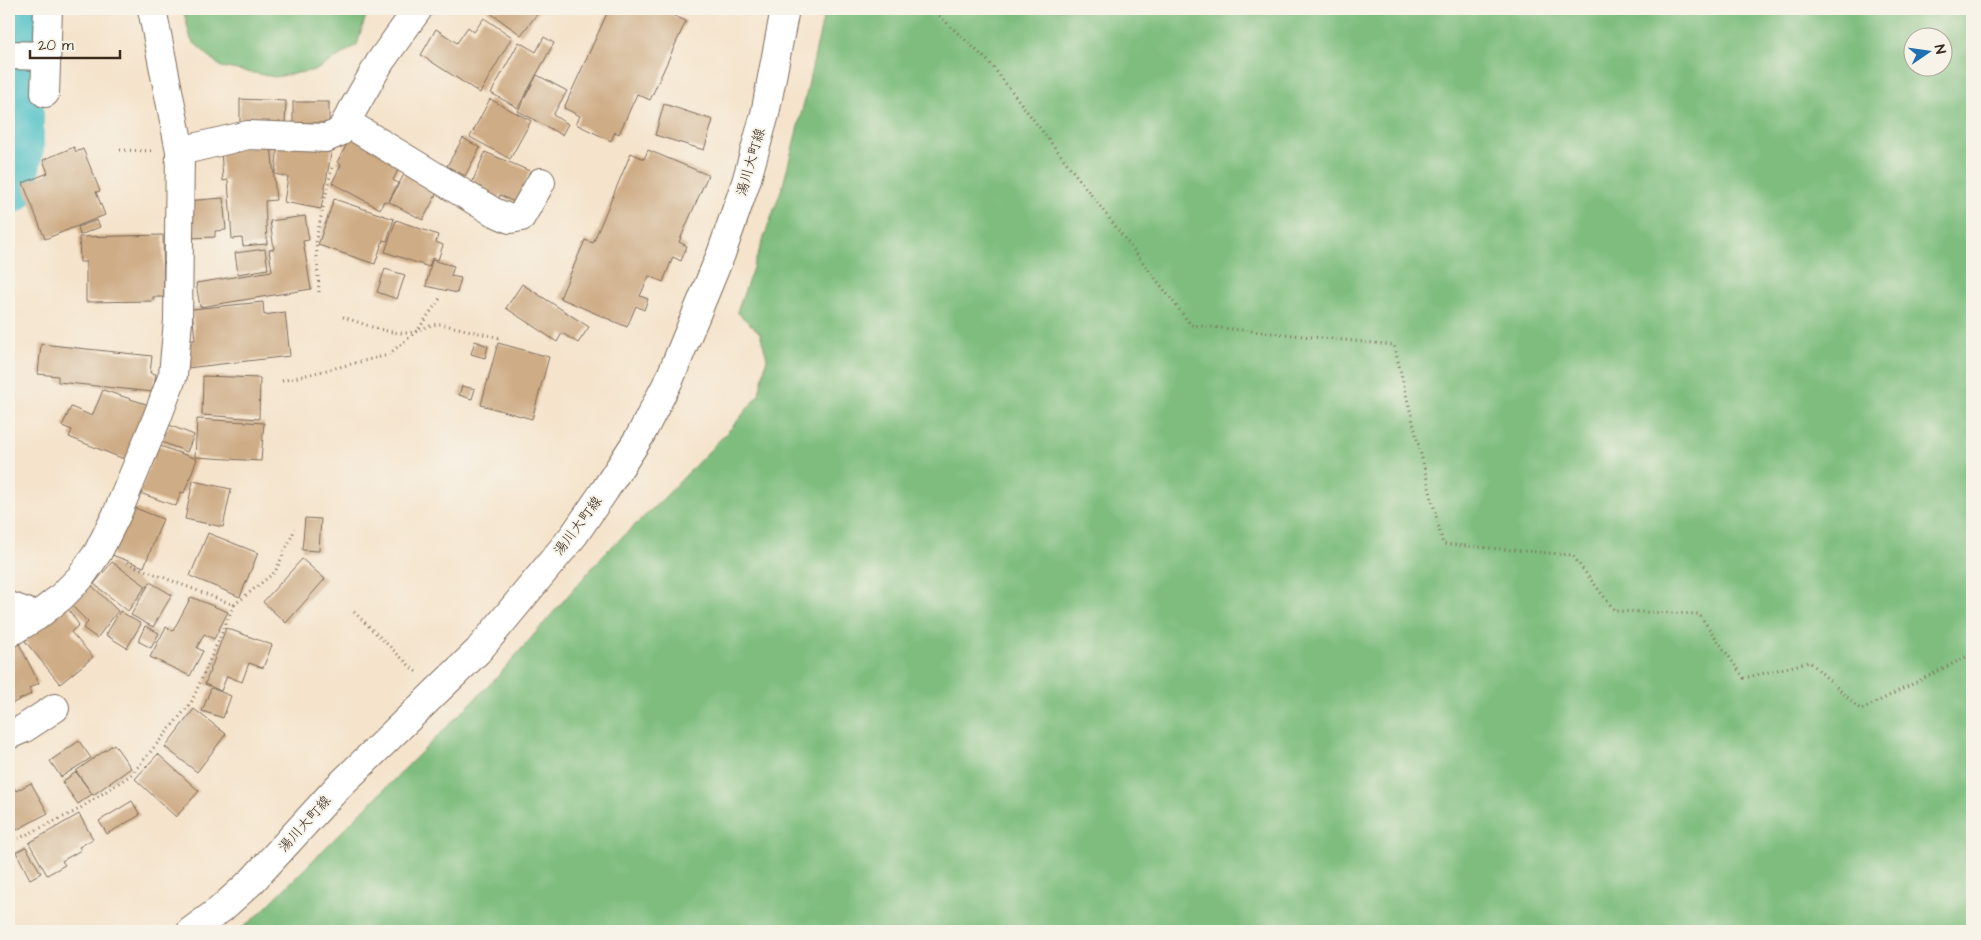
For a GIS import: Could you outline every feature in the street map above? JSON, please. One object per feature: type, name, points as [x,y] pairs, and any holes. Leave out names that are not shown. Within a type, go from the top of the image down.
[{"type":"main road","points":[[45,93],[41,56],[48,9]]},
{"type":"main road","points":[[9,633],[37,616],[60,598],[80,578],[98,552],[117,514],[173,375],[178,321],[180,152],[152,9]]},
{"type":"main road","points":[[180,152],[248,135],[326,138],[343,127],[380,62],[418,9]]},
{"type":"main road","name":"湯川大町線","points":[[191,931],[221,909],[252,881],[338,787],[478,651],[574,535],[640,436],[670,378],[722,254],[746,182],[765,114],[785,9]]},
{"type":"main road","points":[[9,55],[41,56]]},
{"type":"main road","points":[[343,127],[492,211],[510,219],[521,217],[541,182]]},
{"type":"main road","points":[[9,606],[37,616]]},
{"type":"main road","points":[[9,735],[23,729],[55,708]]},
{"type":"path","points":[[932,9],[990,64],[1191,325],[1394,345],[1443,544],[1572,555],[1615,611],[1699,614],[1744,678],[1810,662],[1861,710],[1972,654]]},
{"type":"path","points":[[319,292],[316,239],[343,127]]},
{"type":"path","points":[[417,332],[441,297]]},
{"type":"path","points":[[343,317],[403,333],[417,332]]},
{"type":"path","points":[[282,381],[388,355],[417,332],[432,324],[441,324],[500,338]]},
{"type":"path","points":[[9,843],[76,811],[131,775],[191,704],[234,605],[275,572],[295,529]]},
{"type":"path","points":[[98,552],[234,605]]},
{"type":"path","points":[[354,612],[421,677]]},
{"type":"green space","points":[[183,9],[368,9],[357,45],[316,70],[275,77],[221,67],[191,40]]},
{"type":"green space","points":[[825,9],[1972,9],[1972,931],[238,931],[257,916],[498,676],[605,553],[663,499],[735,424],[759,394],[767,358],[760,333],[737,312],[783,185]]},
{"type":"building","points":[[485,9],[541,9],[521,35]]},
{"type":"building","points":[[609,9],[659,9],[686,21],[650,100],[637,94],[619,134],[615,132],[611,141],[576,124],[580,116],[564,108]]},
{"type":"building","points":[[484,18],[512,37],[480,93],[421,55],[436,29],[457,43],[468,27],[474,32]]},
{"type":"building","points":[[544,37],[554,43],[518,108],[491,93],[519,42],[536,52]]},
{"type":"building","points":[[537,75],[567,91],[553,115],[568,124],[562,135],[518,111]]},
{"type":"building","points":[[240,99],[286,101],[285,127],[240,125]]},
{"type":"building","points":[[490,99],[531,121],[510,159],[470,137]]},
{"type":"building","points":[[293,102],[329,102],[329,123],[293,123]]},
{"type":"building","points":[[664,104],[713,120],[704,150],[655,135]]},
{"type":"building","points":[[352,135],[402,162],[393,180],[398,183],[388,203],[384,201],[380,209],[332,183],[341,165],[337,162]]},
{"type":"building","points":[[463,138],[480,148],[465,176],[447,166]]},
{"type":"building","points":[[278,143],[332,148],[321,209],[284,202],[288,177],[275,174]]},
{"type":"building","points":[[271,144],[276,200],[265,201],[267,244],[243,246],[242,238],[232,239],[228,180],[223,181],[221,150]]},
{"type":"building","points":[[74,147],[76,152],[83,149],[100,191],[96,192],[105,215],[45,239],[23,183],[48,173],[43,160]]},
{"type":"building","points":[[648,150],[708,175],[679,242],[687,246],[681,261],[673,257],[663,282],[649,276],[640,296],[648,299],[644,310],[636,306],[627,327],[560,298],[585,240],[593,243],[631,153],[644,159]]},
{"type":"building","points":[[485,152],[530,171],[516,203],[500,195],[498,200],[470,188]]},
{"type":"building","points":[[408,167],[441,185],[423,220],[389,202]]},
{"type":"building","points":[[223,198],[226,230],[215,231],[215,237],[189,238],[186,201]]},
{"type":"building","points":[[334,199],[394,219],[387,241],[383,240],[375,264],[318,245]]},
{"type":"building","points":[[305,216],[309,240],[303,241],[311,289],[200,307],[196,283],[272,271],[269,250],[274,249],[270,221]]},
{"type":"building","points":[[97,220],[100,227],[80,235],[78,227]]},
{"type":"building","points":[[396,220],[438,235],[436,242],[443,245],[438,260],[432,258],[429,267],[385,252]]},
{"type":"building","points":[[163,235],[164,297],[153,297],[153,301],[86,302],[86,262],[80,262],[79,237]]},
{"type":"building","points":[[265,249],[268,269],[238,274],[235,253]]},
{"type":"building","points":[[432,260],[454,266],[451,276],[461,278],[457,293],[426,286]]},
{"type":"building","points":[[385,269],[405,275],[397,299],[377,292]]},
{"type":"building","points":[[522,284],[589,327],[578,343],[562,333],[557,342],[506,308]]},
{"type":"building","points":[[263,302],[264,315],[285,312],[290,356],[187,368],[184,341],[195,340],[192,309]]},
{"type":"building","points":[[475,341],[488,346],[485,358],[471,354]]},
{"type":"building","points":[[498,343],[549,357],[532,419],[481,405]]},
{"type":"building","points":[[41,344],[152,356],[150,373],[156,374],[153,392],[58,382],[58,376],[38,374]]},
{"type":"building","points":[[203,376],[260,378],[259,419],[202,415]]},
{"type":"building","points":[[462,386],[475,389],[472,399],[459,395]]},
{"type":"building","points":[[103,390],[152,406],[129,461],[69,437],[72,430],[62,426],[71,407],[92,416]]},
{"type":"building","points":[[197,419],[264,423],[261,461],[195,457]]},
{"type":"building","points":[[169,425],[194,435],[187,452],[162,442]]},
{"type":"building","points":[[157,445],[197,459],[184,493],[181,492],[176,506],[140,493]]},
{"type":"building","points":[[193,481],[231,489],[223,527],[185,519]]},
{"type":"building","points":[[130,506],[163,519],[144,567],[112,555]]},
{"type":"building","points":[[305,518],[321,519],[319,551],[302,550]]},
{"type":"building","points":[[208,533],[258,553],[240,597],[190,576]]},
{"type":"building","points":[[302,559],[325,579],[286,623],[263,602]]},
{"type":"building","points":[[112,562],[146,586],[128,611],[94,584]]},
{"type":"building","points":[[150,582],[172,595],[153,627],[131,615]]},
{"type":"building","points":[[90,584],[118,611],[97,638],[83,628],[88,622],[71,605]]},
{"type":"building","points":[[191,597],[228,612],[214,639],[204,634],[197,648],[203,651],[190,676],[150,657],[166,627],[173,631]]},
{"type":"building","points":[[67,607],[79,625],[71,632],[93,657],[60,684],[25,641]]},
{"type":"building","points":[[120,611],[141,624],[127,648],[106,635]]},
{"type":"building","points":[[145,626],[159,633],[151,648],[138,641]]},
{"type":"building","points":[[226,628],[272,645],[263,668],[249,663],[242,682],[227,676],[221,691],[205,684]]},
{"type":"building","points":[[17,640],[39,683],[29,688],[31,694],[9,705],[9,644]]},
{"type":"building","points":[[211,688],[231,696],[223,718],[202,711]]},
{"type":"building","points":[[194,709],[226,734],[197,772],[165,747]]},
{"type":"building","points":[[79,741],[91,758],[61,777],[50,761]]},
{"type":"building","points":[[114,744],[131,768],[93,795],[76,771]]},
{"type":"building","points":[[158,754],[199,791],[176,817],[135,779]]},
{"type":"building","points":[[76,772],[92,794],[78,804],[62,782]]},
{"type":"building","points":[[9,778],[16,791],[31,783],[48,813],[9,834]]},
{"type":"building","points":[[132,801],[140,815],[107,834],[99,821]]},
{"type":"building","points":[[79,814],[93,839],[79,847],[81,850],[62,861],[65,865],[47,875],[29,843]]},
{"type":"building","points":[[26,847],[41,873],[30,879],[16,852]]},
{"type":"waterway","points":[[9,187],[17,147],[17,76],[20,9]]}]
